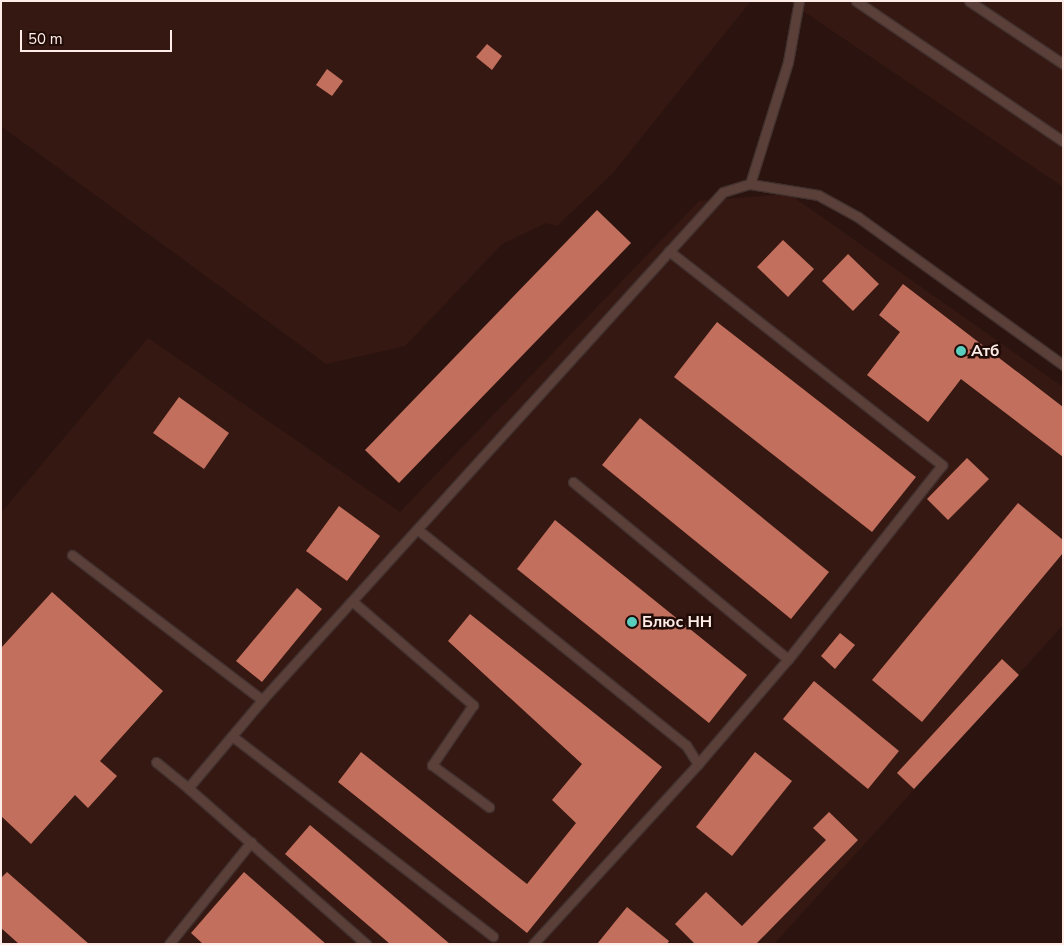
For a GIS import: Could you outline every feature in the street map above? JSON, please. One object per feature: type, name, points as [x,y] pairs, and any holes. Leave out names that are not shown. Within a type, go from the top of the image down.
[{"type":"lane","points":[[750,184],[788,62],[799,1]]},
{"type":"lane","points":[[856,1],[1063,141]]},
{"type":"lane","points":[[969,1],[1063,64]]},
{"type":"lane","points":[[188,788],[262,700],[723,192],[750,184],[818,195],[858,217],[1063,365]]},
{"type":"lane","points":[[533,944],[698,764],[788,659],[942,465],[669,251]]},
{"type":"lane","points":[[573,482],[788,659]]},
{"type":"lane","points":[[417,529],[686,745],[698,764]]},
{"type":"lane","points":[[72,555],[262,700]]},
{"type":"lane","points":[[352,601],[473,705],[432,765],[488,807]]},
{"type":"lane","points":[[232,736],[493,936]]},
{"type":"lane","points":[[156,762],[251,842],[366,944]]},
{"type":"lane","points":[[168,944],[251,842]]},
{"type":"shaded area","points":[[1,1],[751,1],[612,174],[557,226],[546,223],[502,244],[405,346],[326,364],[1,126]]},
{"type":"shaded area","points":[[788,1],[1063,1],[1063,187]]},
{"type":"shaded area","points":[[789,194],[1063,387],[1063,625],[774,944],[1,944],[1,513],[148,338],[400,512],[699,201]]},
{"type":"building","points":[[487,44],[502,56],[492,70],[476,57]]},
{"type":"building","points":[[327,69],[343,81],[332,96],[316,85]]},
{"type":"building","points":[[597,210],[631,243],[399,483],[365,450]]},
{"type":"building","points":[[783,240],[814,269],[788,297],[757,267]]},
{"type":"building","points":[[848,254],[879,284],[853,311],[822,281]]},
{"type":"building","points":[[903,284],[1063,407],[1063,457],[961,379],[928,422],[867,375],[900,332],[879,315]]},
{"type":"building","points":[[717,322],[916,477],[872,532],[674,377]]},
{"type":"building","points":[[179,397],[229,433],[204,469],[153,433]]},
{"type":"building","points":[[640,418],[829,572],[791,619],[602,465]]},
{"type":"building","points":[[967,458],[989,479],[948,520],[927,499]]},
{"type":"building","points":[[1018,503],[1063,540],[1063,553],[922,722],[872,680]]},
{"type":"building","points":[[339,506],[380,536],[347,581],[306,551]]},
{"type":"building","name":"Блюс НН","points":[[555,520],[747,675],[709,723],[517,569]]},
{"type":"building","points":[[297,588],[322,609],[262,682],[236,661]]},
{"type":"building","points":[[52,592],[163,691],[100,761],[117,776],[88,808],[75,795],[31,844],[1,816],[1,648]]},
{"type":"building","points":[[470,614],[662,767],[527,933],[338,782],[361,752],[527,884],[576,823],[552,800],[582,764],[448,641]]},
{"type":"building","points":[[840,633],[855,645],[835,669],[821,656]]},
{"type":"building","points":[[1002,659],[1019,675],[914,789],[897,773]]},
{"type":"building","points":[[814,681],[899,751],[868,789],[783,719]]},
{"type":"building","points":[[755,752],[792,781],[732,856],[696,827]]},
{"type":"building","points":[[829,812],[858,840],[756,944],[695,944],[675,924],[706,892],[742,926],[826,840],[813,828]]},
{"type":"building","points":[[310,825],[450,944],[390,944],[285,854]]},
{"type":"building","points":[[7,872],[89,944],[19,944],[1,928],[1,878]]},
{"type":"building","points":[[244,872],[326,944],[203,944],[191,933]]},
{"type":"building","points":[[627,907],[669,941],[667,944],[597,944]]},
{"type":"place","name":"Атб","points":[[961,351]]},
{"type":"place","name":"Блюс НН","points":[[632,622]]}]
